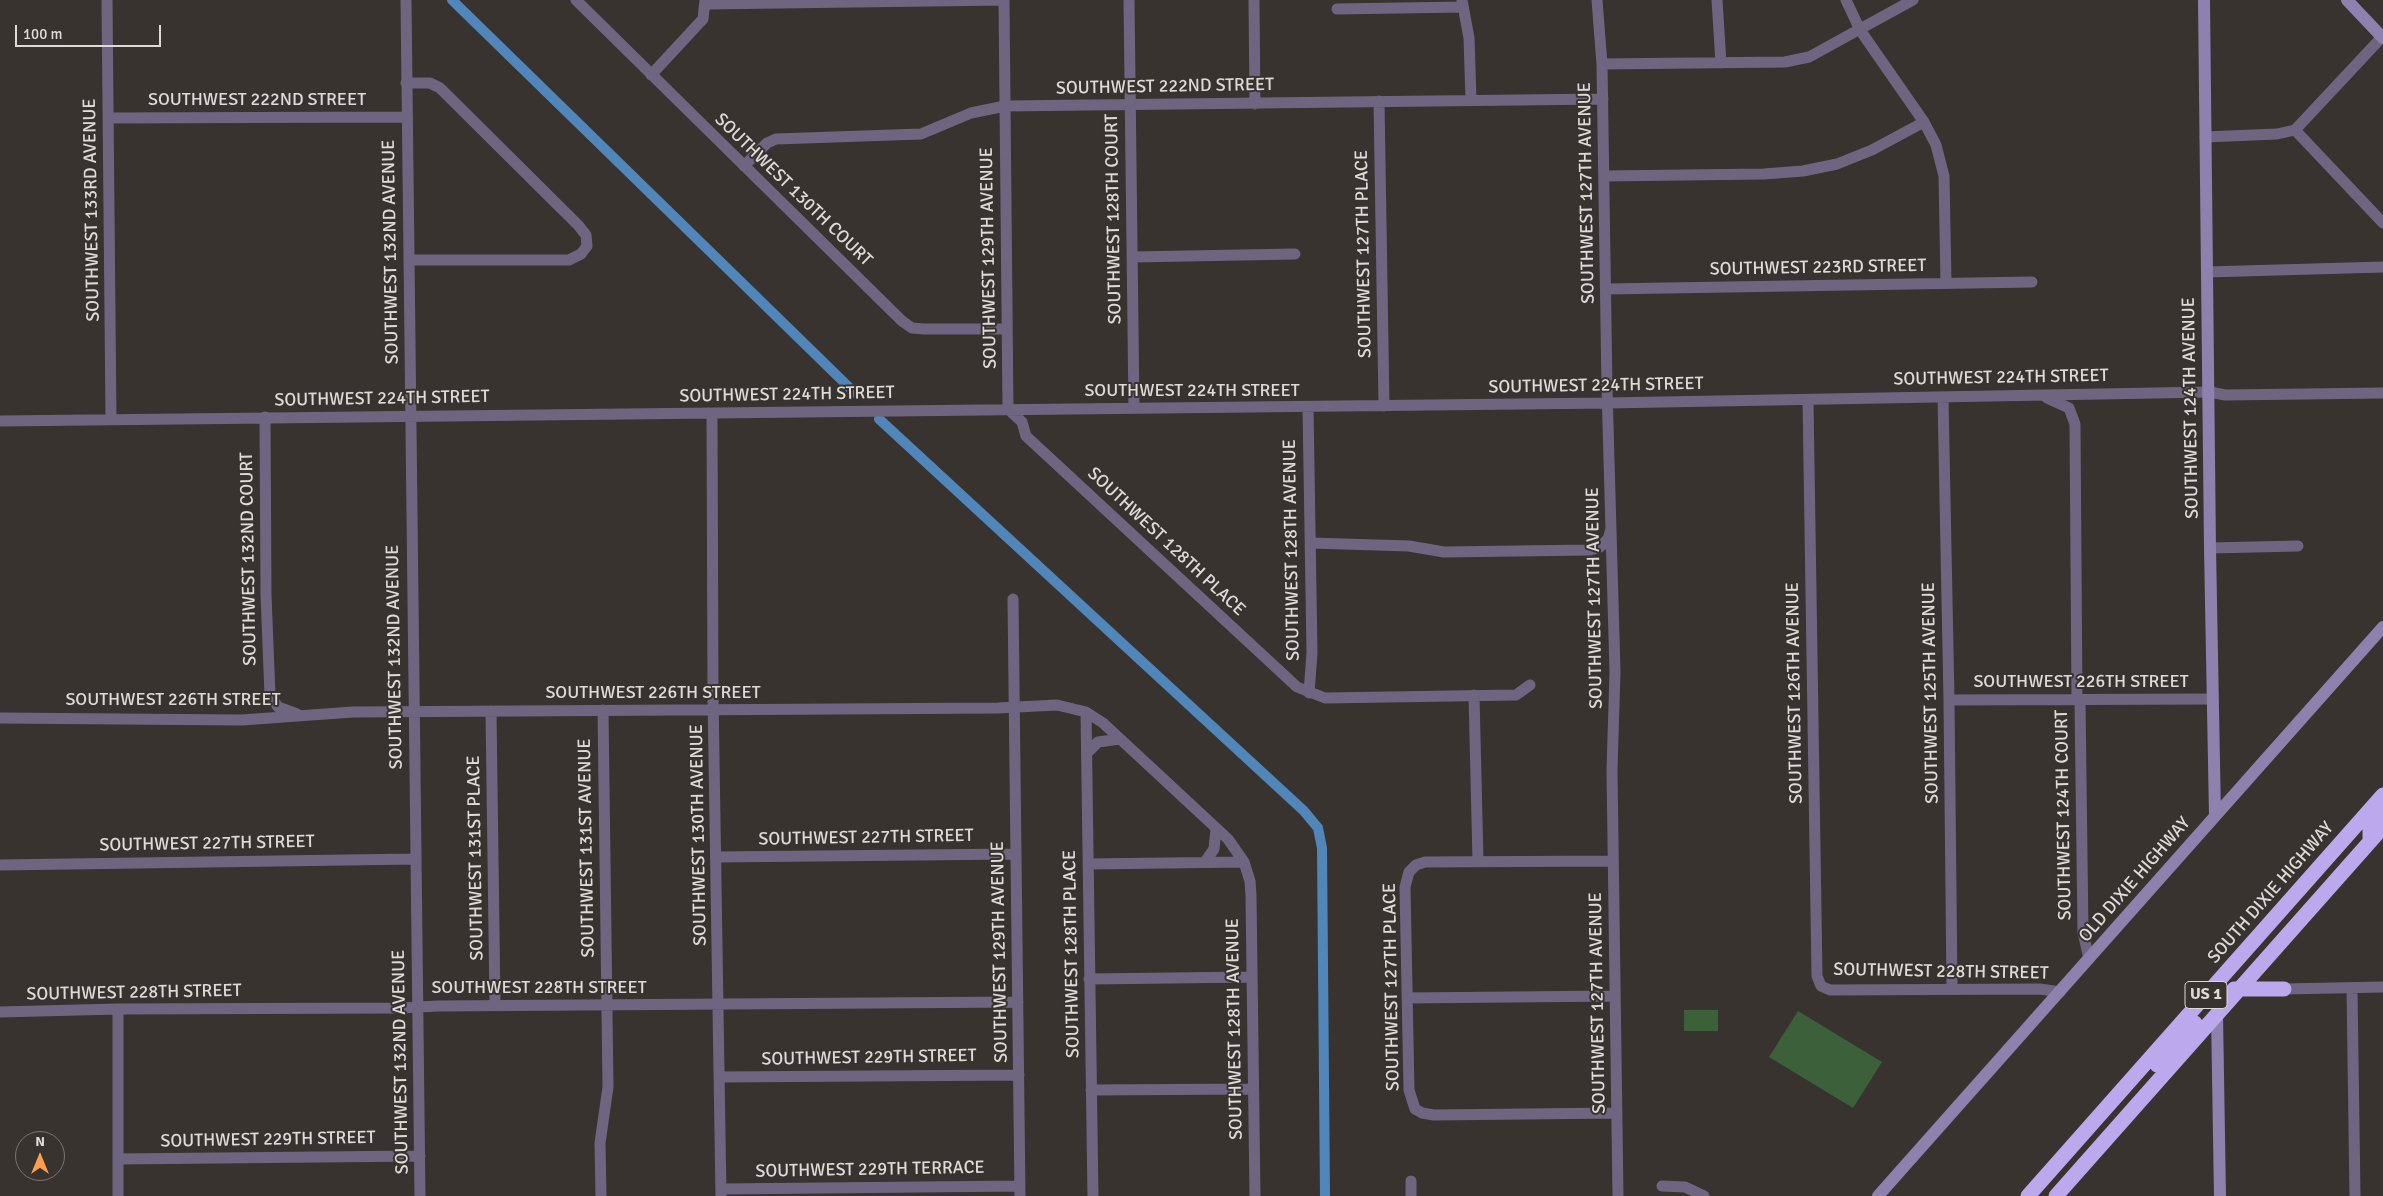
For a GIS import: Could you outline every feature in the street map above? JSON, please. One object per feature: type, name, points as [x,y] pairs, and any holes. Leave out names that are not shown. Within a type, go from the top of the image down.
[{"type":"highway","name":"SOUTH DIXIE HIGHWAY","points":[[2028,1196],[2383,795]]},
{"type":"highway","points":[[2371,841],[2370,829],[2383,812]]},
{"type":"highway","name":"US 1","points":[[2056,1196],[2383,828]]},
{"type":"highway","points":[[2266,959],[2268,976],[2275,984],[2284,989]]},
{"type":"highway","points":[[2213,987],[2284,989]]},
{"type":"highway","points":[[2119,1125],[2128,1097],[2195,1024],[2198,1018],[2195,1007]]},
{"type":"street","name":"SOUTHWEST 133RD AVENUE","points":[[107,0],[111,419]]},
{"type":"street","name":"SOUTHWEST 132ND AVENUE","points":[[406,0],[420,1196]]},
{"type":"street","points":[[576,0],[651,75],[703,19],[705,2],[1004,0],[1005,106]]},
{"type":"street","name":"SOUTHWEST 128TH COURT","points":[[1129,0],[1134,408]]},
{"type":"street","points":[[1254,0],[1255,104]]},
{"type":"street","name":"SOUTHWEST 127TH AVENUE","points":[[1596,0],[1602,64],[1612,525],[1615,716],[1612,770],[1618,1196]]},
{"type":"street","points":[[1717,0],[1720,63]]},
{"type":"street","points":[[1846,0],[1860,30],[1924,122],[1936,145],[1944,176],[1946,283]]},
{"type":"street","points":[[1602,64],[1785,62],[1809,57],[1913,0]]},
{"type":"street","name":"SOUTHWEST 124TH AVENUE","points":[[2204,0],[2210,392],[2212,699],[2216,816]]},
{"type":"street","points":[[2205,137],[2277,134],[2295,130],[2383,37],[2347,0]]},
{"type":"street","points":[[1338,9],[1463,4],[1469,38],[1471,100]]},
{"type":"street","name":"SOUTHWEST 130TH COURT","points":[[651,75],[902,321],[912,328],[1008,329]]},
{"type":"street","points":[[406,83],[430,83],[440,88],[578,225],[586,234],[587,246],[581,254],[569,260],[409,260]]},
{"type":"street","name":"SOUTHWEST 222ND STREET","points":[[744,166],[767,142],[776,139],[920,134],[971,113],[1005,106],[1603,99]]},
{"type":"street","name":"SOUTHWEST 127TH PLACE","points":[[1379,101],[1384,406]]},
{"type":"street","name":"SOUTHWEST 129TH AVENUE","points":[[1005,106],[1008,410]]},
{"type":"street","name":"SOUTHWEST 222ND STREET","points":[[108,118],[407,117]]},
{"type":"street","points":[[1604,176],[1803,172],[1837,164],[1872,150],[1924,122]]},
{"type":"street","points":[[2295,130],[2383,223]]},
{"type":"street","points":[[1133,257],[1295,254]]},
{"type":"street","points":[[2207,272],[2383,267]]},
{"type":"street","name":"SOUTHWEST 223RD STREET","points":[[1606,289],[2032,282]]},
{"type":"street","name":"SOUTHWEST 224TH STREET","points":[[0,421],[1608,404],[2210,392],[2225,395],[2383,392]]},
{"type":"street","name":"SOUTHWEST 124TH COURT","points":[[2042,395],[2052,401],[2066,405],[2074,418],[2083,932],[2089,959]]},
{"type":"street","name":"SOUTHWEST 125TH AVENUE","points":[[1943,397],[1952,989]]},
{"type":"street","name":"SOUTHWEST 126TH AVENUE","points":[[1808,400],[1817,976],[1821,986]]},
{"type":"street","name":"SOUTHWEST 128TH AVENUE","points":[[1308,407],[1312,653],[1310,693]]},
{"type":"street","name":"SOUTHWEST 128TH PLACE","points":[[1008,410],[1022,422],[1026,436],[1297,687],[1310,693]]},
{"type":"street","name":"SOUTHWEST 130TH AVENUE","points":[[712,414],[721,1193]]},
{"type":"street","name":"SOUTHWEST 132ND COURT","points":[[265,418],[266,595],[270,695],[278,707],[297,714]]},
{"type":"street","points":[[1311,543],[1409,546],[1444,552],[1590,550],[1600,547],[1608,539],[1612,525]]},
{"type":"street","points":[[2210,548],[2298,546]]},
{"type":"street","name":"SOUTHWEST 129TH AVENUE","points":[[1013,599],[1016,708],[1013,722],[1020,1191]]},
{"type":"street","name":"OLD DIXIE HIGHWAY","points":[[1878,1196],[2383,627]]},
{"type":"street","points":[[1310,693],[1325,698],[1516,695],[1530,685]]},
{"type":"street","points":[[1474,695],[1478,861],[1613,860]]},
{"type":"street","name":"SOUTHWEST 226TH STREET","points":[[1949,700],[2212,699]]},
{"type":"street","name":"SOUTHWEST 226TH STREET","points":[[0,718],[242,720],[288,718],[297,714],[413,711],[714,708],[747,710],[1016,708],[1057,705],[1086,712],[1120,738],[1236,848],[1244,862]]},
{"type":"street","name":"SOUTHWEST 131ST AVENUE","points":[[601,1196],[600,1143],[608,1096],[603,710]]},
{"type":"street","name":"SOUTHWEST 131ST PLACE","points":[[491,711],[495,1006]]},
{"type":"street","name":"SOUTHWEST 128TH PLACE","points":[[1086,712],[1093,1196]]},
{"type":"street","points":[[1087,753],[1098,742],[1120,738]]},
{"type":"street","points":[[1204,862],[1214,849],[1216,829]]},
{"type":"street","name":"SOUTHWEST 227TH STREET","points":[[717,857],[1016,854]]},
{"type":"street","name":"SOUTHWEST 227TH STREET","points":[[0,865],[415,859]]},
{"type":"street","name":"SOUTHWEST 127TH PLACE","points":[[1478,861],[1425,862],[1416,865],[1409,872],[1405,887],[1409,1090],[1413,1105],[1418,1111],[1434,1116],[1617,1113]]},
{"type":"street","points":[[1088,864],[1244,862]]},
{"type":"street","name":"SOUTHWEST 128TH AVENUE","points":[[1244,862],[1251,887],[1255,1196]]},
{"type":"street","points":[[1089,979],[1252,977]]},
{"type":"street","name":"SOUTHWEST 228TH STREET","points":[[1821,986],[1830,990],[2040,989],[2060,992]]},
{"type":"street","points":[[2284,989],[2383,987]]},
{"type":"street","points":[[2352,988],[2355,1196]]},
{"type":"street","points":[[1408,998],[1616,996]]},
{"type":"street","name":"SOUTHWEST 228TH STREET","points":[[0,1012],[118,1009],[1018,1002]]},
{"type":"street","points":[[118,1009],[118,1196]]},
{"type":"street","points":[[2217,1014],[2220,1196]]},
{"type":"street","name":"SOUTHWEST 229TH STREET","points":[[719,1078],[1019,1074]]},
{"type":"street","points":[[1091,1090],[1253,1089]]},
{"type":"street","name":"SOUTHWEST 229TH STREET","points":[[118,1160],[420,1156]]},
{"type":"street","points":[[1411,1181],[1411,1196]]},
{"type":"street","points":[[1662,1186],[1685,1187],[1704,1196]]},
{"type":"street","name":"SOUTHWEST 229TH TERRACE","points":[[721,1193],[1020,1191]]},
{"type":"green space","points":[[1684,1010],[1718,1010],[1718,1031],[1684,1031]]},
{"type":"green space","points":[[1798,1011],[1882,1062],[1853,1108],[1769,1057]]},
{"type":"waterway","points":[[452,0],[855,393]]},
{"type":"waterway","points":[[879,419],[1304,811],[1318,828],[1322,848],[1325,1196]]}]
